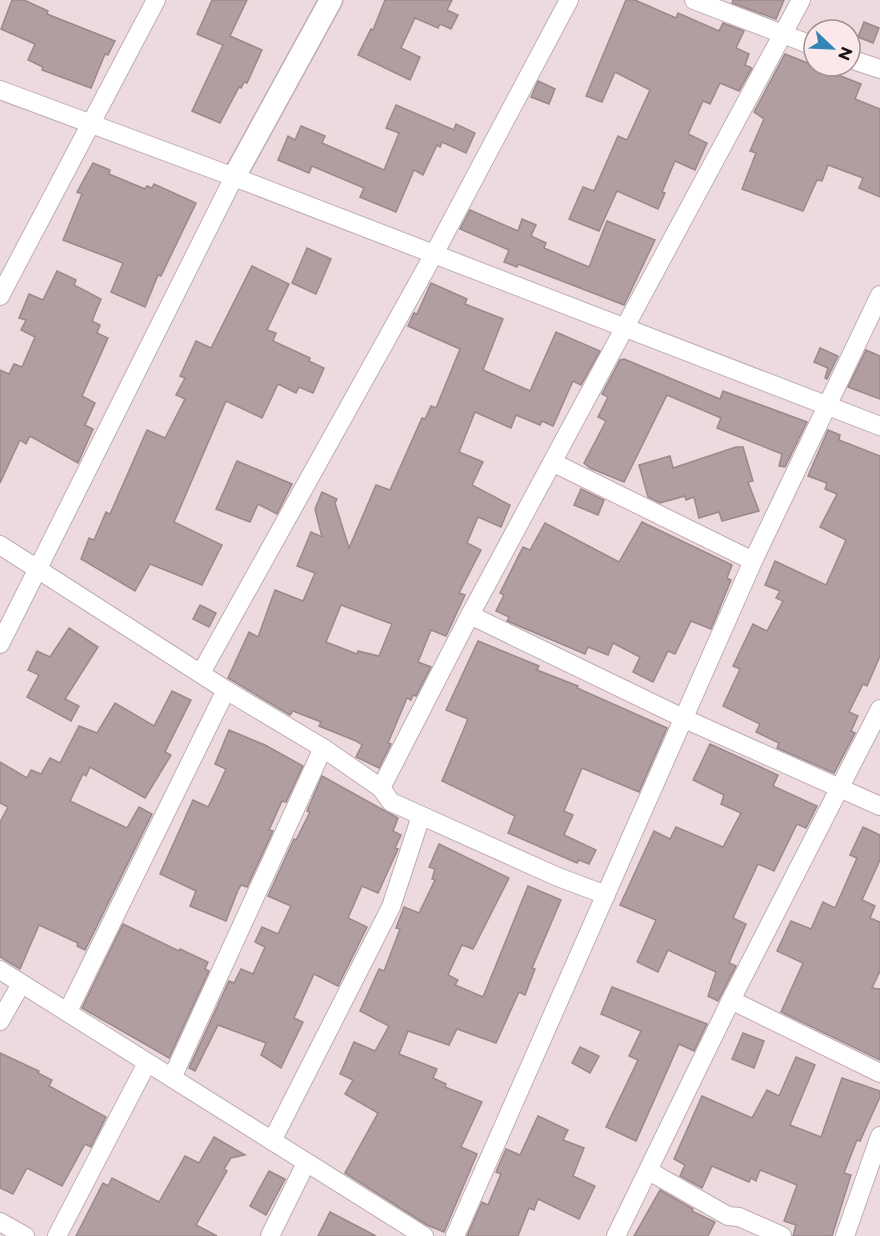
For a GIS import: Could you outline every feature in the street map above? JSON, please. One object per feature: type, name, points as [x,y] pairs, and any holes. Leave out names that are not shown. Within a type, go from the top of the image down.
[{"type":"street","points":[[0,296],[156,0]]},
{"type":"street","points":[[0,644],[234,177],[331,0]]},
{"type":"street","points":[[201,673],[434,254],[569,0]]},
{"type":"street","points":[[694,0],[802,42]]},
{"type":"street","points":[[381,788],[470,615],[554,463],[801,0]]},
{"type":"street","points":[[862,63],[880,69]]},
{"type":"street","points":[[0,90],[234,177],[624,330],[880,426]]},
{"type":"street","points":[[455,1236],[753,561],[880,295]]},
{"type":"street","points":[[554,463],[753,561]]},
{"type":"street","points":[[0,545],[226,690],[323,748],[381,788],[391,802],[558,877],[606,895]]},
{"type":"street","points":[[470,615],[685,719],[880,807]]},
{"type":"street","points":[[68,1011],[226,690]]},
{"type":"street","points":[[616,1236],[731,1000],[880,709]]},
{"type":"street","points":[[172,1078],[323,748]]},
{"type":"street","points":[[272,1141],[391,907],[421,816]]},
{"type":"street","points":[[0,970],[424,1236]]},
{"type":"street","points":[[0,1022],[21,984]]},
{"type":"street","points":[[731,1000],[880,1073]]},
{"type":"street","points":[[57,1236],[147,1063]]},
{"type":"street","points":[[845,1236],[880,1136]]},
{"type":"street","points":[[270,1236],[306,1163]]},
{"type":"street","points":[[649,1172],[728,1216],[739,1217],[782,1236]]},
{"type":"street","points":[[0,1222],[25,1236]]},
{"type":"building","points":[[12,0],[24,0],[48,11],[47,14],[115,41],[108,55],[105,54],[91,88],[42,70],[43,67],[28,60],[35,44],[1,29]]},
{"type":"building","points":[[212,0],[247,0],[230,36],[262,50],[247,83],[244,82],[241,88],[239,87],[220,123],[192,111],[223,45],[197,34]]},
{"type":"building","points":[[385,0],[452,0],[447,10],[458,15],[451,29],[440,24],[438,28],[415,18],[401,48],[420,57],[410,80],[358,55],[371,29],[373,30]]},
{"type":"building","points":[[626,0],[635,0],[676,18],[678,13],[719,31],[723,23],[744,31],[736,48],[749,54],[745,65],[752,68],[739,91],[720,83],[710,104],[703,101],[688,134],[707,143],[695,170],[675,161],[662,192],[665,193],[658,209],[617,191],[599,231],[569,219],[583,187],[594,191],[618,136],[627,140],[650,90],[615,72],[602,102],[586,96]]},
{"type":"building","points":[[733,0],[784,0],[776,19],[732,3]]},
{"type":"building","points":[[864,22],[879,28],[873,43],[862,39]]},
{"type":"building","points":[[785,54],[802,61],[802,78],[846,78],[861,84],[855,99],[880,109],[880,197],[859,188],[863,178],[828,165],[822,181],[817,180],[803,211],[742,189],[756,153],[750,151],[764,119],[754,112]]},
{"type":"building","points":[[538,81],[555,89],[549,104],[531,97]]},
{"type":"building","points":[[396,105],[454,130],[456,124],[475,133],[466,153],[442,142],[440,147],[437,145],[423,175],[414,170],[396,212],[360,197],[364,188],[312,166],[309,173],[278,160],[288,136],[295,140],[301,126],[325,136],[322,143],[384,170],[399,133],[386,128]]},
{"type":"building","points":[[93,163],[110,170],[109,174],[145,189],[147,186],[152,188],[154,184],[196,203],[161,276],[158,275],[145,307],[111,292],[123,263],[63,240],[82,194],[77,192]]},
{"type":"building","points":[[470,210],[518,231],[522,219],[536,225],[531,236],[546,243],[544,248],[589,267],[607,221],[655,240],[624,305],[518,264],[517,267],[504,262],[509,250],[460,229]]},
{"type":"building","points":[[307,248],[331,259],[316,294],[292,283]]},
{"type":"building","points":[[252,266],[289,284],[267,330],[276,333],[273,341],[310,358],[309,361],[324,368],[313,393],[299,387],[296,393],[278,384],[262,418],[226,401],[174,522],[222,545],[202,585],[150,564],[135,591],[81,559],[89,538],[94,540],[106,512],[110,514],[147,430],[165,438],[185,399],[176,395],[185,378],[180,376],[196,341],[211,348]]},
{"type":"building","points":[[57,271],[76,280],[74,285],[101,299],[92,321],[100,325],[97,333],[108,338],[82,396],[95,403],[85,425],[93,429],[78,463],[30,436],[26,444],[20,440],[0,483],[0,370],[9,374],[14,364],[22,367],[35,337],[21,330],[26,320],[19,318],[29,294],[43,300]]},
{"type":"building","points":[[431,283],[467,299],[465,304],[503,319],[483,370],[530,391],[556,332],[600,351],[581,385],[573,381],[553,426],[542,421],[540,425],[516,415],[511,428],[475,412],[459,452],[483,462],[472,485],[510,505],[501,527],[478,517],[467,543],[481,550],[459,593],[465,595],[446,636],[431,630],[418,662],[431,667],[416,696],[413,695],[411,700],[407,698],[388,743],[391,744],[379,768],[356,757],[362,745],[356,741],[319,726],[321,722],[293,711],[290,715],[228,678],[249,632],[258,637],[275,590],[303,601],[315,573],[297,566],[311,532],[322,537],[315,509],[322,492],[337,499],[335,503],[349,548],[376,485],[390,490],[422,418],[425,419],[431,406],[436,408],[460,349],[408,326],[414,313],[417,314]],"holes":[[[341,605],[392,624],[379,656],[358,651],[357,654],[326,642]]]},
{"type":"building","points":[[820,348],[838,356],[827,379],[825,378],[828,368],[814,362]]},
{"type":"building","points":[[866,350],[880,356],[880,399],[848,387]]},
{"type":"building","points":[[624,359],[720,399],[723,391],[807,422],[785,467],[779,466],[782,454],[717,428],[721,418],[667,395],[624,482],[590,468],[584,463],[606,421],[598,417],[608,397],[602,394],[620,360]]},
{"type":"building","points":[[828,430],[840,435],[839,440],[880,456],[880,656],[867,686],[863,684],[849,712],[858,716],[851,731],[855,733],[834,773],[777,748],[779,743],[756,732],[760,724],[723,706],[740,669],[733,666],[753,624],[767,631],[783,601],[776,598],[780,591],[765,585],[775,561],[826,585],[846,540],[820,527],[837,494],[825,489],[827,483],[808,476]]},
{"type":"building","points":[[736,447],[743,447],[753,481],[748,482],[759,511],[722,521],[719,512],[699,518],[694,497],[686,500],[685,496],[660,503],[648,497],[639,465],[670,456],[673,468]]},
{"type":"building","points":[[237,461],[292,484],[277,514],[258,504],[250,522],[216,509]]},
{"type":"building","points":[[581,489],[604,500],[598,515],[574,505]]},
{"type":"building","points":[[642,522],[732,565],[727,578],[731,580],[711,629],[691,621],[675,654],[668,651],[653,682],[633,672],[640,657],[613,643],[608,655],[588,647],[585,654],[507,621],[509,617],[496,611],[504,595],[500,593],[523,547],[530,550],[545,523],[619,562]]},
{"type":"building","points":[[200,605],[216,613],[209,627],[193,619]]},
{"type":"building","points":[[69,628],[98,647],[65,699],[79,706],[71,721],[27,697],[39,675],[28,670],[37,651],[50,657]]},
{"type":"building","points":[[478,641],[539,666],[537,670],[578,686],[577,688],[667,728],[639,792],[582,768],[564,811],[573,815],[564,835],[596,850],[589,864],[579,860],[577,863],[508,833],[515,816],[442,781],[468,719],[446,710]]},
{"type":"building","points":[[172,691],[191,700],[165,752],[171,755],[145,798],[90,767],[86,776],[83,774],[70,801],[127,828],[139,807],[152,814],[85,950],[77,946],[78,943],[39,925],[20,969],[0,957],[0,822],[8,807],[0,803],[0,762],[27,778],[31,770],[41,774],[50,758],[60,763],[79,726],[97,733],[115,703],[154,726]]},
{"type":"building","points":[[229,730],[265,745],[303,766],[286,802],[282,801],[269,830],[273,831],[247,887],[241,885],[226,921],[190,906],[196,891],[160,874],[193,800],[208,807],[215,793],[226,769],[215,764]]},
{"type":"building","points":[[710,744],[778,775],[773,786],[817,806],[806,828],[797,824],[774,871],[758,864],[733,918],[746,924],[729,963],[736,966],[718,1001],[708,996],[716,972],[668,950],[658,972],[637,962],[656,920],[620,905],[654,831],[670,839],[676,827],[723,847],[741,813],[721,804],[724,795],[693,780]]},
{"type":"building","points":[[322,776],[398,818],[393,831],[401,835],[395,848],[398,849],[378,893],[362,886],[348,918],[367,927],[338,986],[314,974],[294,1018],[303,1022],[281,1068],[261,1055],[266,1043],[218,1025],[195,1071],[189,1068],[229,981],[234,983],[241,969],[253,974],[265,947],[255,942],[262,927],[278,934],[291,906],[268,896],[294,839],[296,840],[310,812],[307,811]]},
{"type":"building","points":[[863,827],[880,835],[880,860],[862,900],[875,906],[870,918],[880,922],[880,971],[872,988],[880,989],[880,1060],[781,1012],[803,963],[777,951],[791,921],[811,929],[823,902],[835,908],[857,858],[850,855]]},
{"type":"building","points":[[439,844],[509,878],[473,949],[462,945],[448,975],[458,980],[455,985],[483,997],[528,886],[561,900],[532,968],[535,969],[525,995],[519,992],[496,1043],[457,1029],[449,1045],[408,1031],[399,1054],[437,1069],[433,1078],[446,1084],[445,1087],[482,1102],[461,1147],[477,1154],[444,1232],[427,1225],[345,1173],[378,1113],[345,1094],[353,1080],[340,1074],[354,1042],[375,1051],[389,1026],[360,1011],[379,969],[384,971],[400,929],[396,928],[404,907],[419,913],[435,880],[432,879],[435,869],[429,867]]},
{"type":"building","points":[[123,924],[208,962],[205,969],[209,971],[169,1058],[82,1008]]},
{"type":"building","points":[[612,987],[707,1024],[694,1051],[679,1044],[636,1141],[606,1127],[638,1060],[629,1056],[641,1031],[601,1014]]},
{"type":"building","points":[[743,1033],[764,1041],[754,1068],[732,1059]]},
{"type":"building","points":[[580,1047],[599,1056],[590,1073],[572,1063]]},
{"type":"building","points":[[0,1053],[39,1071],[38,1073],[52,1080],[49,1086],[106,1117],[91,1147],[85,1144],[62,1186],[27,1168],[13,1194],[0,1188]]},
{"type":"building","points":[[796,1057],[815,1065],[790,1125],[821,1137],[842,1078],[880,1091],[880,1097],[860,1141],[857,1140],[844,1173],[851,1175],[832,1236],[793,1236],[796,1225],[784,1221],[797,1185],[760,1170],[756,1181],[751,1178],[749,1182],[712,1166],[702,1188],[680,1176],[685,1165],[674,1159],[702,1096],[752,1118],[767,1090],[779,1096]]},
{"type":"building","points":[[538,1116],[568,1130],[563,1140],[584,1148],[573,1176],[595,1186],[579,1219],[538,1199],[534,1210],[529,1208],[518,1236],[467,1236],[482,1202],[488,1205],[501,1174],[496,1172],[506,1149],[520,1155]]},
{"type":"building","points":[[214,1137],[245,1155],[231,1158],[224,1169],[227,1171],[196,1225],[217,1236],[76,1236],[103,1183],[108,1186],[112,1178],[159,1202],[185,1156],[199,1163]]},
{"type":"building","points":[[269,1171],[285,1179],[266,1215],[250,1206]]},
{"type":"building","points":[[660,1190],[693,1209],[692,1211],[715,1222],[708,1236],[634,1236]]},
{"type":"building","points":[[330,1212],[376,1236],[318,1236]]}]
